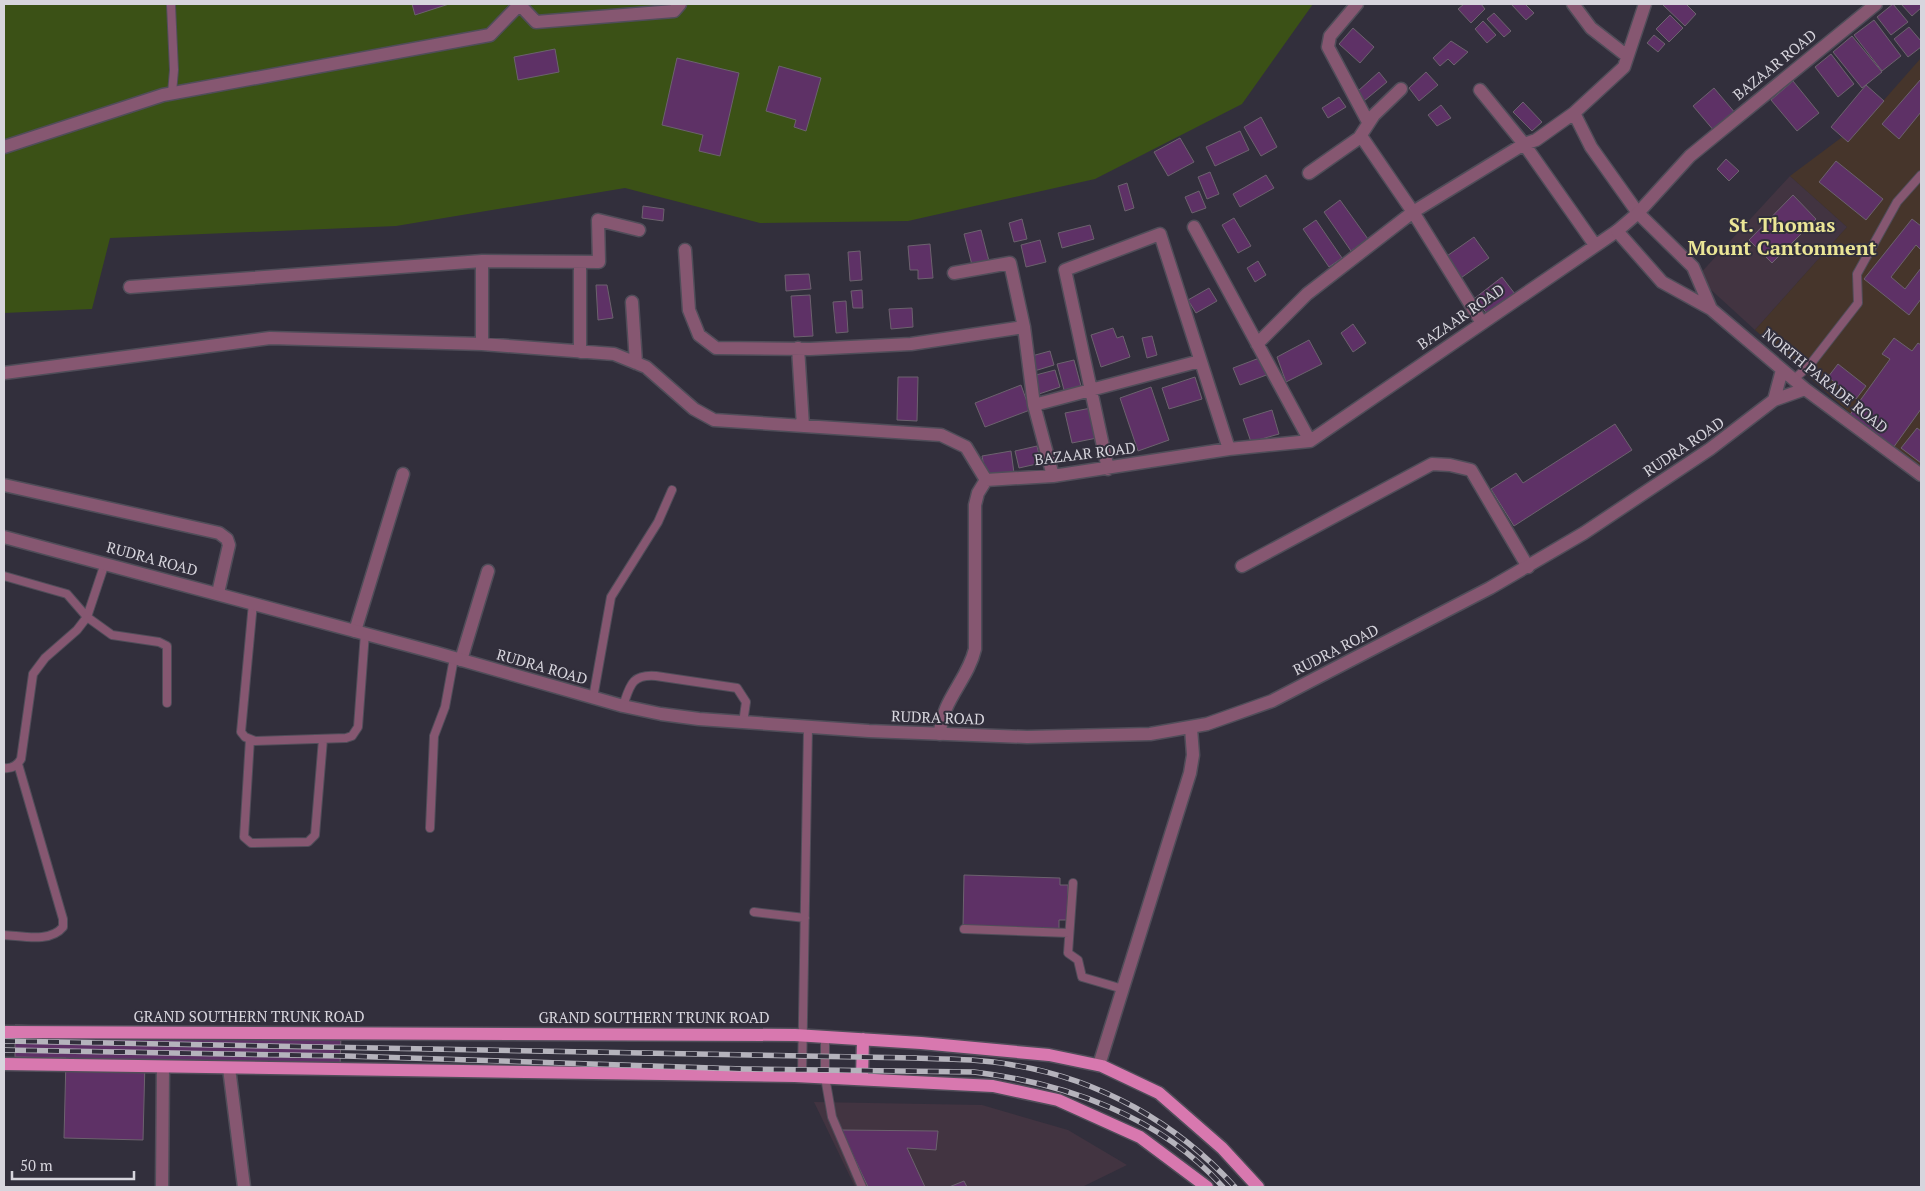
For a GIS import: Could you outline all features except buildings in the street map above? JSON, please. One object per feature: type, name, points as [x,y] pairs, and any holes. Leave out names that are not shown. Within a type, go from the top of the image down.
[{"type":"main road","name":"GRAND SOUTHERN TRUNK ROAD","points":[[4,1032],[804,1036],[863,1039],[1049,1055],[1099,1066],[1159,1093],[1222,1148],[1258,1187]]},
{"type":"main road","points":[[862,1078],[863,1039]]},
{"type":"main road","points":[[4,1064],[802,1076],[993,1086],[1058,1100],[1140,1137],[1207,1187]]},
{"type":"street","points":[[4,147],[172,93],[490,35],[520,4],[536,22],[674,10],[680,4]]},
{"type":"street","points":[[1357,4],[1330,36],[1328,47],[1368,122]]},
{"type":"street","points":[[1573,4],[1591,28],[1627,56]]},
{"type":"street","points":[[1257,344],[1307,294],[1413,212],[1524,144],[1536,140],[1574,113],[1624,67],[1645,4]]},
{"type":"street","name":"BAZAAR ROAD","points":[[986,480],[1053,476],[1229,449],[1310,441],[1617,231],[1638,213],[1690,156],[1876,4]]},
{"type":"street","points":[[1309,172],[1361,136],[1368,122],[1401,89]]},
{"type":"street","points":[[1480,90],[1524,144],[1595,245]]},
{"type":"street","name":"NORTH PARADE ROAD","points":[[1574,113],[1591,147],[1638,213],[1693,267],[1711,309]]},
{"type":"street","points":[[1361,136],[1413,212],[1482,323]]},
{"type":"street","points":[[130,288],[482,261],[599,262],[598,220],[639,230]]},
{"type":"street","points":[[1194,227],[1310,441]]},
{"type":"street","name":"NORTH PARADE ROAD","points":[[1617,231],[1662,282],[1711,309],[1805,390],[1921,476]]},
{"type":"street","points":[[1108,469],[1065,270],[1160,234],[1229,449]]},
{"type":"street","points":[[685,250],[689,310],[699,335],[716,348],[798,348],[911,344],[1024,327]]},
{"type":"street","points":[[482,261],[482,344]]},
{"type":"street","points":[[580,262],[580,352]]},
{"type":"street","points":[[954,273],[1010,263],[1024,327],[1034,404],[1053,476]]},
{"type":"street","points":[[632,302],[636,363]]},
{"type":"street","points":[[4,373],[270,338],[482,344],[614,354],[646,367],[694,409],[714,420],[942,435],[966,446],[986,480],[978,493],[975,505],[975,649],[969,666],[944,708],[940,734]]},
{"type":"street","points":[[798,348],[803,426]]},
{"type":"street","points":[[1034,404],[1200,361]]},
{"type":"street","points":[[1774,400],[1782,370]]},
{"type":"street","name":"RUDRA ROAD","points":[[4,537],[218,593],[622,706],[679,717],[743,723],[940,734],[1027,737],[1150,734],[1191,728],[1232,717],[1272,701],[1528,567],[1710,449],[1774,400],[1805,390]]},
{"type":"street","points":[[1242,566],[1432,464],[1450,465],[1471,470],[1528,567]]},
{"type":"street","points":[[360,632],[403,474]]},
{"type":"street","points":[[4,485],[219,533],[227,539],[229,545],[218,593]]},
{"type":"street","points":[[457,659],[488,571]]},
{"type":"street","points":[[1099,1066],[1190,773],[1194,755],[1191,728]]},
{"type":"street","points":[[162,1187],[164,1067]]},
{"type":"street","points":[[229,1068],[244,1187]]},
{"type":"lane","points":[[171,5],[174,70],[172,93]]},
{"type":"lane","points":[[1794,379],[1809,366],[1858,303],[1858,274],[1897,202],[1921,175]]},
{"type":"lane","points":[[593,698],[611,597],[658,522],[672,490]]},
{"type":"lane","points":[[4,768],[10,769],[22,759],[33,674],[46,658],[77,630],[87,617],[105,563]]},
{"type":"lane","points":[[4,576],[67,594],[87,617],[112,635],[160,642],[167,646],[167,703]]},
{"type":"lane","points":[[253,603],[241,732],[250,739],[323,739],[352,736],[358,727],[360,632]]},
{"type":"lane","points":[[430,828],[434,736],[445,707],[457,659]]},
{"type":"lane","points":[[622,706],[630,685],[636,679],[643,675],[656,676],[737,688],[746,702],[743,723]]},
{"type":"lane","points":[[802,1076],[808,727]]},
{"type":"lane","points":[[250,739],[244,837],[246,841],[308,842],[315,835],[323,739]]},
{"type":"lane","points":[[4,935],[49,937],[63,927],[63,919],[18,764]]},
{"type":"lane","points":[[1073,883],[1068,953],[1078,960],[1082,978],[1123,989]]},
{"type":"lane","points":[[754,912],[805,918]]},
{"type":"lane","points":[[964,929],[1070,933]]},
{"type":"lane","points":[[824,1037],[825,1077],[832,1117],[862,1187]]},
{"type":"shaded area","points":[[1921,58],[1921,475],[1755,330],[1847,227],[1790,176],[1869,117]]},
{"type":"shaded area","points":[[1790,176],[1847,227],[1755,330],[1697,277]]},
{"type":"shaded area","points":[[814,1102],[982,1105],[1068,1130],[1127,1165],[1082,1187],[855,1187]]},
{"type":"green space","points":[[4,4],[1313,4],[1242,104],[1095,179],[908,221],[760,223],[625,188],[396,226],[110,238],[92,309],[4,313]]},
{"type":"railway","points":[[4,1041],[915,1058],[989,1062],[1013,1065],[1076,1081],[1135,1107],[1188,1143],[1235,1187]]},
{"type":"railway","points":[[4,1050],[346,1056],[743,1069],[974,1072],[1042,1085],[1076,1094],[1109,1107],[1141,1122],[1170,1141],[1198,1162],[1223,1187]]},
{"type":"district","name":"St. Thomas Mount Cantonment","points":[[1782,236]]}]
